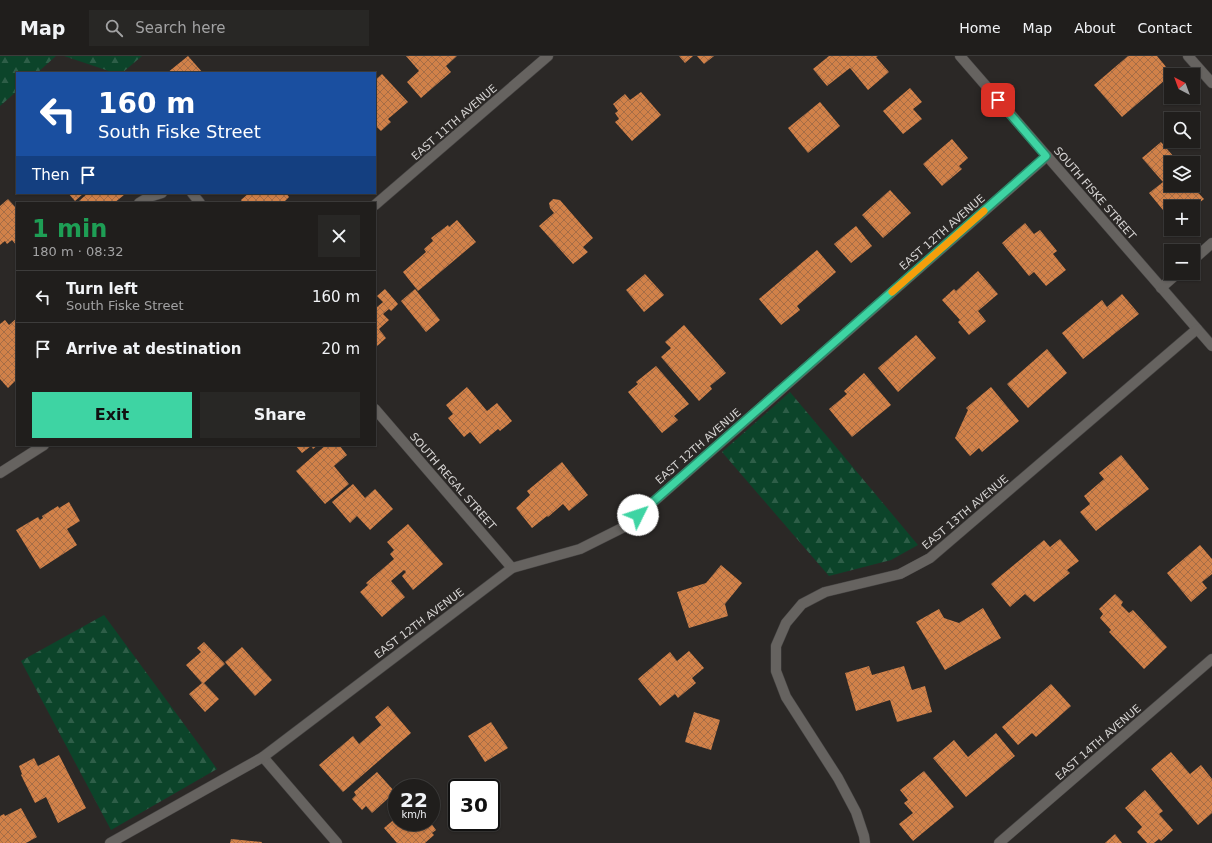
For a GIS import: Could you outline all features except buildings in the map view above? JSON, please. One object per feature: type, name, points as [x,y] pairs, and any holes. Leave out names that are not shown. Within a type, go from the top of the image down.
[{"type":"street","name":"EAST 11TH AVENUE","points":[[376,204],[548,56]]},
{"type":"street","name":"SOUTH FISKE STREET","points":[[960,56],[1212,346]]},
{"type":"street","points":[[1188,56],[1212,83]]},
{"type":"street","name":"EAST 12TH AVENUE","points":[[110,843],[263,757],[512,568],[580,549],[626,526],[1046,156]]},
{"type":"street","points":[[141,202],[149,197],[159,194]]},
{"type":"street","points":[[193,194],[199,202]]},
{"type":"street","points":[[1200,254],[1212,243]]},
{"type":"street","points":[[1161,288],[1170,280]]},
{"type":"street","name":"EAST 13TH AVENUE","points":[[864,843],[864,836],[856,812],[838,778],[786,697],[776,671],[776,646],[786,623],[802,604],[825,592],[900,574],[930,558],[1196,329]]},
{"type":"street","name":"SOUTH REGAL STREET","points":[[376,410],[512,568]]},
{"type":"street","points":[[0,473],[42,446]]},
{"type":"street","name":"EAST 14TH AVENUE","points":[[999,843],[1212,659]]},
{"type":"street","points":[[263,757],[337,843]]},
{"type":"green space","points":[[0,56],[56,56],[38,72],[16,72],[16,92],[0,106]]},
{"type":"green space","points":[[64,56],[142,56],[123,72],[112,72]]},
{"type":"green space","points":[[790,392],[918,545],[891,560],[829,576],[722,452]]},
{"type":"green space","points":[[104,615],[217,769],[111,830],[21,661]]},
{"type":"slow traffic","points":[[892,292],[984,211]]},
{"type":"route","points":[[638,515],[1046,156],[998,100]]}]
